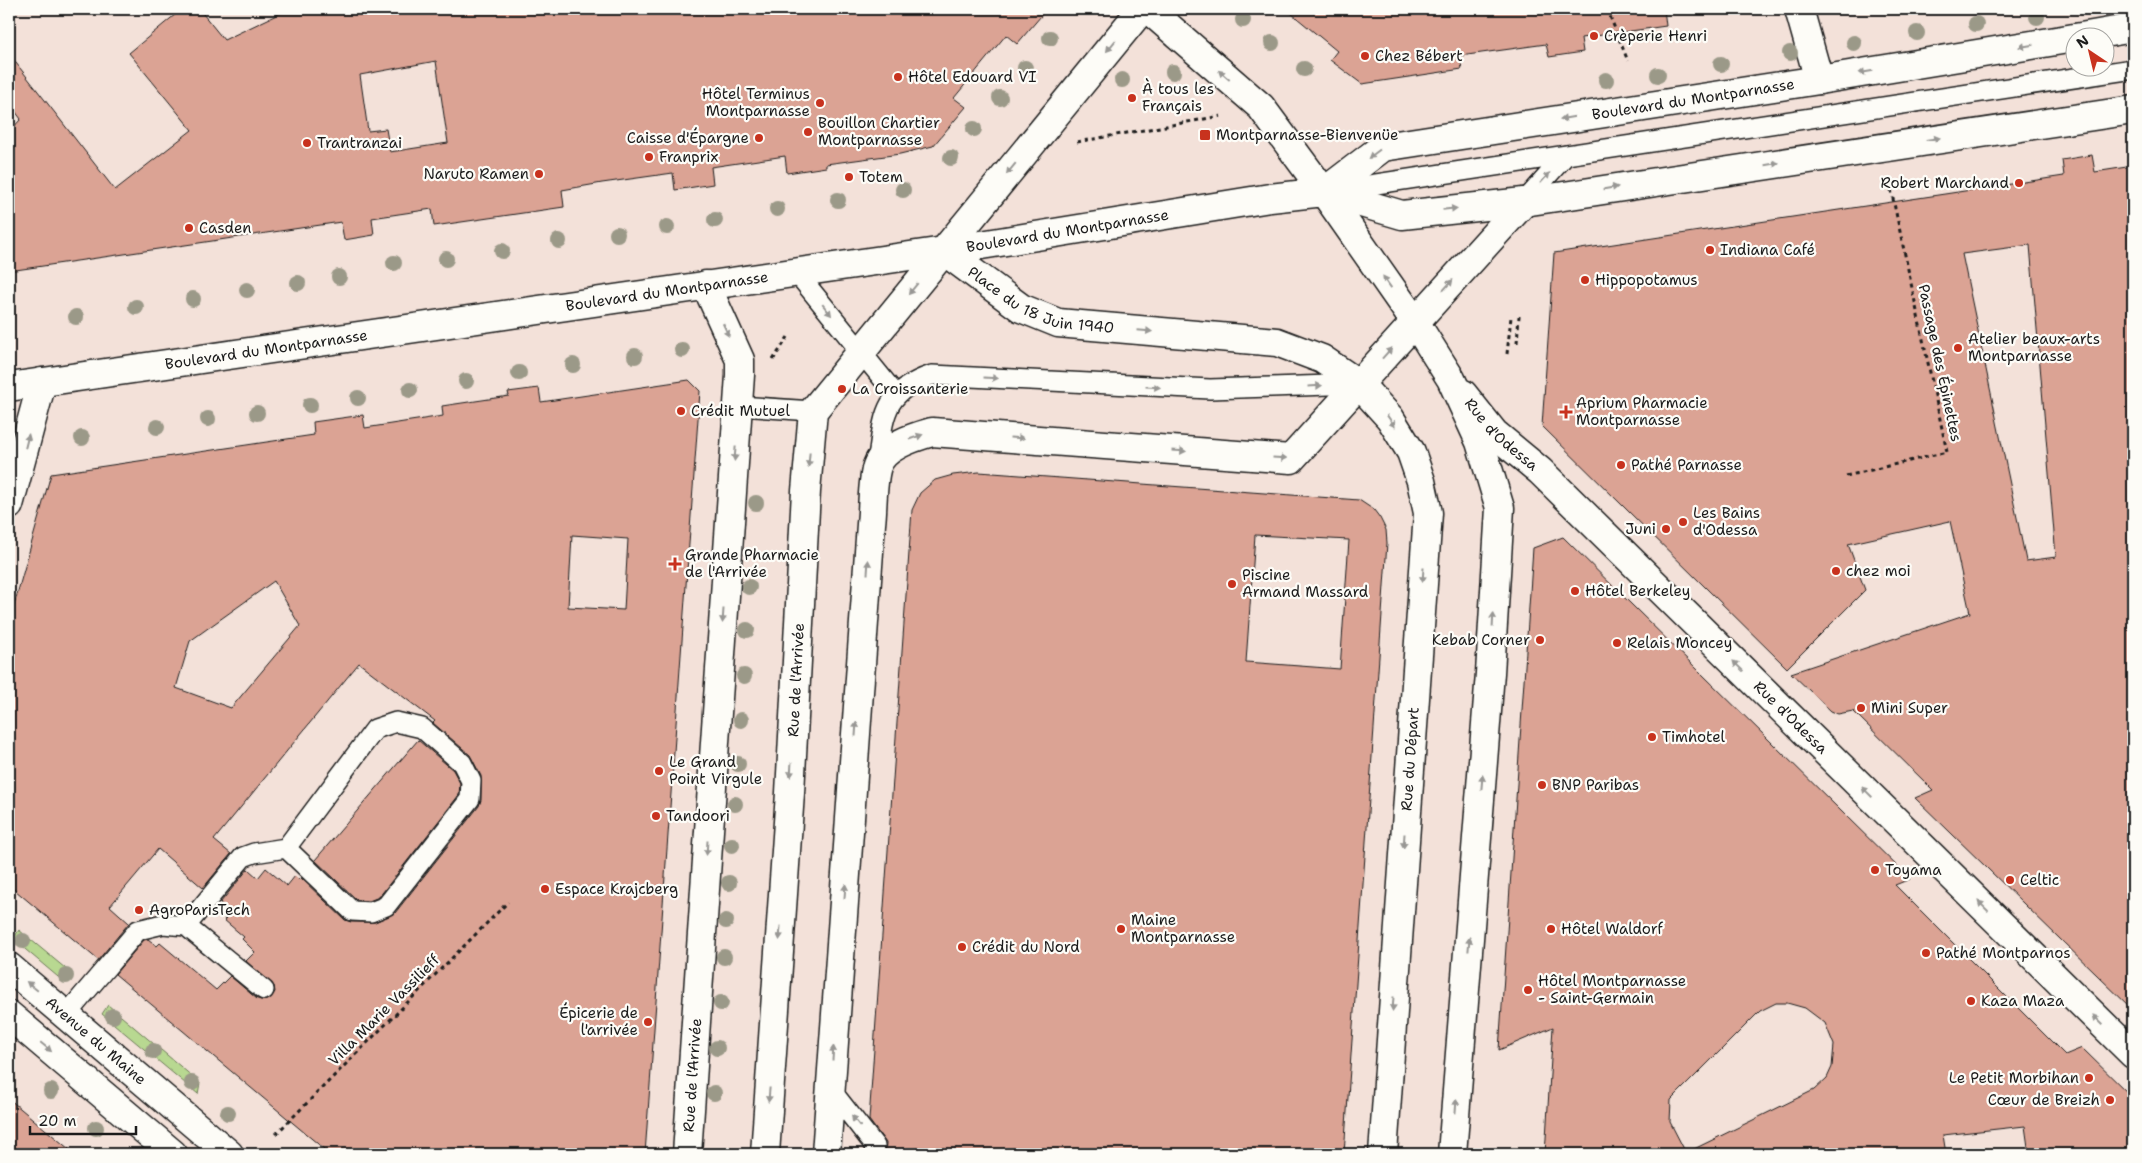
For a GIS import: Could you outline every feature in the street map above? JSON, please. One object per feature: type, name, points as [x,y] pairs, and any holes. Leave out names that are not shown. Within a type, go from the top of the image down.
[{"type":"main road","points":[[813,411],[1142,9]]},
{"type":"main road","points":[[1148,9],[1261,107],[1324,192],[1415,322],[1451,379],[1480,442],[1500,508],[1490,673],[1452,1154]]},
{"type":"main road","points":[[1798,9],[1819,80]]},
{"type":"main road","name":"Boulevard du Montparnasse","points":[[2114,31],[2133,28]]},
{"type":"main road","name":"Boulevard du Montparnasse","points":[[1324,192],[1383,147],[1819,80],[2064,40]]},
{"type":"main road","name":"Boulevard du Montparnasse","points":[[9,387],[944,251],[1270,198],[1324,192],[1402,215],[1524,202],[2133,110]]},
{"type":"main road","points":[[826,1154],[877,465],[893,448],[910,438],[932,432],[1291,459],[1524,202]]},
{"type":"main road","name":"Place du 18 Juin 1940","points":[[944,251],[1021,308],[1058,324],[1277,342],[1322,359],[1359,384]]},
{"type":"main road","name":"Rue de l'Arrivée","points":[[687,1154],[739,406],[740,360],[706,285]]},
{"type":"main road","name":"Rue d'Odessa","points":[[1451,379],[1494,433],[1540,471],[2133,1054]]},
{"type":"main road","points":[[9,505],[42,382]]},
{"type":"main road","name":"Rue du Départ","points":[[1359,384],[1390,418],[1411,452],[1422,481],[1428,513],[1383,1154]]},
{"type":"main road","name":"Rue de l'Arrivée","points":[[765,1154],[790,793],[806,490],[813,411]]},
{"type":"main road","name":"Avenue du Maine","points":[[9,966],[229,1154]]},
{"type":"main road","points":[[9,1015],[173,1154]]},
{"type":"lane","name":"Boulevard du Montparnasse","points":[[1324,192],[2133,68]]},
{"type":"lane","points":[[1524,202],[1566,155]]},
{"type":"lane","points":[[796,272],[896,395]]},
{"type":"lane","points":[[877,465],[884,418],[896,395],[912,382],[932,375],[1210,389],[1359,384]]},
{"type":"lane","points":[[739,406],[813,411]]},
{"type":"lane","points":[[186,926],[243,858],[254,853],[286,848],[375,729],[396,722],[422,728],[462,763],[471,781],[470,799],[386,906],[371,912],[352,911],[286,848]]},
{"type":"lane","points":[[67,1014],[138,930],[163,924],[186,926],[264,990]]},
{"type":"lane","points":[[831,1090],[875,1146],[874,1154]]},
{"type":"path","points":[[1607,9],[1628,61]]},
{"type":"path","points":[[1068,143],[1223,116],[1227,111]]},
{"type":"path","name":"Passage des Épinettes","points":[[1846,476],[1947,452],[1896,207]]},
{"type":"path","points":[[1517,342],[1519,316]]},
{"type":"path","points":[[1507,354],[1511,317]]},
{"type":"path","points":[[772,363],[788,337]]},
{"type":"path","name":"Villa Marie Vassilieff","points":[[276,1134],[508,902]]},
{"type":"green space","points":[[19,930],[71,973],[64,982],[13,939]]},
{"type":"green space","points":[[108,1005],[200,1083],[198,1094],[102,1014]]},
{"type":"building","points":[[182,9],[199,9],[224,40],[289,9],[1047,9],[1017,44],[1006,35],[954,98],[966,107],[933,146],[900,154],[826,164],[826,167],[787,173],[785,156],[711,167],[713,184],[675,190],[673,173],[602,183],[562,190],[564,207],[434,226],[432,209],[372,218],[374,235],[344,240],[341,222],[9,271],[9,132],[21,119],[9,103],[9,54],[115,190],[192,130],[129,53]],"holes":[[[436,61],[448,143],[390,152],[386,129],[368,131],[360,75]]]},
{"type":"building","points":[[1286,9],[1664,9],[1666,26],[1581,38],[1583,52],[1549,57],[1546,44],[1460,56],[1462,69],[1362,84],[1330,60],[1337,51]]},
{"type":"building","points":[[2092,155],[2095,172],[2133,166],[2133,1010],[1915,798],[1933,790],[1853,711],[1838,714],[1831,711],[1791,673],[1970,613],[1950,521],[1848,544],[1865,590],[1787,668],[1542,426],[1554,253],[2064,176],[2062,160]],"holes":[[[2030,245],[2056,557],[2026,561],[1962,254]]]},
{"type":"building","points":[[689,380],[700,391],[645,1154],[330,1154],[115,974],[144,940],[148,939],[157,946],[160,943],[216,990],[230,976],[257,999],[268,1000],[275,992],[274,986],[246,961],[255,952],[242,939],[244,937],[224,920],[231,912],[220,903],[248,869],[258,878],[266,868],[287,886],[295,876],[299,880],[301,878],[345,920],[351,922],[375,922],[395,913],[479,806],[481,800],[481,776],[470,755],[433,723],[435,721],[359,663],[214,840],[231,854],[203,888],[158,849],[110,906],[129,923],[98,960],[9,885],[9,623],[51,474],[314,435],[313,422],[363,415],[365,428],[443,416],[442,406],[509,396],[508,392],[539,388],[541,402]],"holes":[[[572,535],[628,539],[624,610],[568,607]],[[274,581],[300,626],[231,708],[176,688],[190,641]]]},
{"type":"building","points":[[979,472],[1359,500],[1374,510],[1380,518],[1386,530],[1387,543],[1344,1154],[885,1154],[886,1143],[869,1120],[912,510],[920,493],[935,480],[953,475]],"holes":[[[1255,535],[1349,540],[1340,669],[1246,662]]]},
{"type":"building","points":[[1563,537],[1910,879],[1895,885],[2065,1055],[2082,1048],[2133,1098],[2133,1154],[2029,1154],[2025,1126],[1943,1135],[1946,1154],[1545,1154],[1553,1027],[1499,1050],[1533,548]],"holes":[[[1776,1003],[1787,1003],[1805,1008],[1825,1023],[1834,1045],[1832,1067],[1827,1078],[1814,1090],[1686,1153],[1670,1122],[1671,1100],[1760,1011]]]},
{"type":"building","points":[[418,740],[453,770],[460,783],[459,795],[379,897],[369,901],[357,900],[315,860]]},
{"type":"building","points":[[9,1099],[75,1154],[9,1154]]},
{"type":"place","name":"Crèperie Henri","points":[[1594,36]]},
{"type":"place","name":"Chez Bébert","points":[[1365,56]]},
{"type":"place","name":"Hôtel Edouard VI","points":[[898,77]]},
{"type":"place","name":"À tous les Français","points":[[1132,98]]},
{"type":"place","name":"Hôtel Terminus Montparnasse","points":[[820,103]]},
{"type":"place","name":"Bouillon Chartier Montparnasse","points":[[808,132]]},
{"type":"place","name":"Montparnasse-Bienvenüe","points":[[1205,135]]},
{"type":"place","name":"Caisse d'Épargne","points":[[759,138]]},
{"type":"place","name":"Trantranzai","points":[[307,143]]},
{"type":"place","name":"Franprix","points":[[649,157]]},
{"type":"place","name":"Naruto Ramen","points":[[539,174]]},
{"type":"place","name":"Totem","points":[[849,177]]},
{"type":"place","name":"Robert Marchand","points":[[2019,183]]},
{"type":"place","name":"Casden","points":[[189,228]]},
{"type":"place","name":"Indiana Café","points":[[1710,250]]},
{"type":"place","name":"Hippopotamus","points":[[1585,280]]},
{"type":"place","name":"Atelier beaux-arts Montparnasse","points":[[1958,348]]},
{"type":"place","name":"La Croissanterie","points":[[842,389]]},
{"type":"place","name":"Crédit Mutuel","points":[[681,411]]},
{"type":"place","name":"Aprium Pharmacie Montparnasse","points":[[1566,412]]},
{"type":"place","name":"Pathé Parnasse","points":[[1621,465]]},
{"type":"place","name":"Les Bains d'Odessa","points":[[1683,522]]},
{"type":"place","name":"Juni","points":[[1666,529]]},
{"type":"place","name":"Grande Pharmacie de l'Arrivée","points":[[675,564]]},
{"type":"place","name":"chez moi","points":[[1836,571]]},
{"type":"place","name":"Piscine Armand Massard","points":[[1232,584]]},
{"type":"place","name":"Hôtel Berkeley","points":[[1575,591]]},
{"type":"place","name":"Kebab Corner","points":[[1540,640]]},
{"type":"place","name":"Relais Moncey","points":[[1617,643]]},
{"type":"place","name":"Mini Super","points":[[1861,708]]},
{"type":"place","name":"Timhotel","points":[[1652,737]]},
{"type":"place","name":"Le Grand Point Virgule","points":[[659,771]]},
{"type":"place","name":"BNP Paribas","points":[[1542,785]]},
{"type":"place","name":"Tandoori","points":[[656,816]]},
{"type":"place","name":"Toyama","points":[[1875,870]]},
{"type":"place","name":"Celtic","points":[[2010,880]]},
{"type":"place","name":"Espace Krajcberg","points":[[545,889]]},
{"type":"place","name":"AgroParisTech","points":[[139,910]]},
{"type":"place","name":"Maine Montparnasse","points":[[1121,929]]},
{"type":"place","name":"Hôtel Waldorf","points":[[1551,929]]},
{"type":"place","name":"Crédit du Nord","points":[[962,947]]},
{"type":"place","name":"Pathé Montparnos","points":[[1926,953]]},
{"type":"place","name":"Hôtel Montparnasse - Saint-Germain","points":[[1528,990]]},
{"type":"place","name":"Kaza Maza","points":[[1971,1001]]},
{"type":"place","name":"Épicerie de l'arrivée","points":[[648,1022]]},
{"type":"place","name":"Le Petit Morbihan","points":[[2089,1078]]},
{"type":"place","name":"Cœur de Breizh","points":[[2110,1100]]}]
